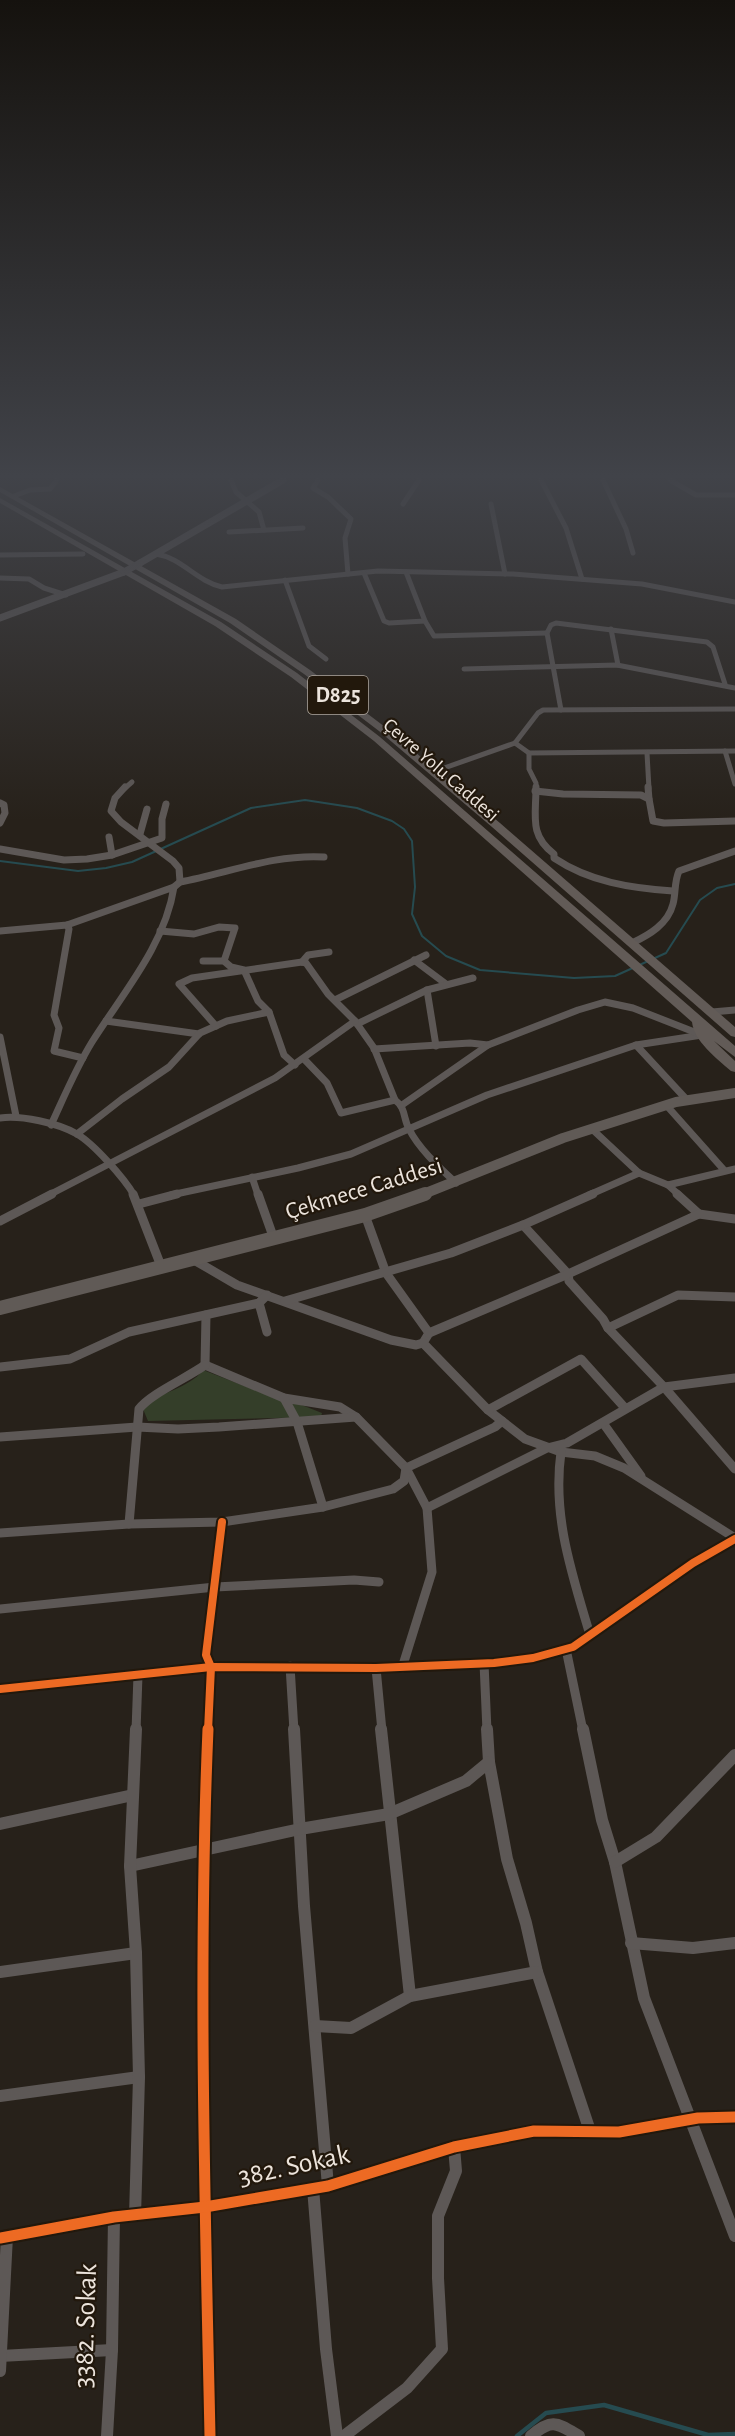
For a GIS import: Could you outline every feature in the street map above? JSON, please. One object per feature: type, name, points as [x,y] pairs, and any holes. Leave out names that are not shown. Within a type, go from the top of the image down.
[{"type":"highway","points":[[155,594],[232,641],[294,675]]},
{"type":"highway","name":"Çevre Yolu Caddesi","points":[[167,594],[218,624],[294,675],[377,739],[735,1053]]},
{"type":"highway","name":"Çevre Yolu Caddesi","points":[[183,594],[233,621],[307,672],[382,729],[735,1033]]},
{"type":"highway","points":[[194,594],[254,630],[307,672]]},
{"type":"highway","points":[[710,1010],[735,1026]]},
{"type":"highway","points":[[694,1016],[702,1035],[712,1048],[735,1068]]},
{"type":"main road","name":"Çekmece Caddesi","points":[[0,1308],[365,1215],[456,1183],[563,1138],[687,1100],[735,1093]]},
{"type":"street","points":[[62,594],[66,595]]},
{"type":"street","points":[[0,618],[69,594]]},
{"type":"street","points":[[290,594],[309,646],[326,660]]},
{"type":"street","points":[[373,594],[384,621],[425,621]]},
{"type":"street","points":[[414,594],[425,621],[432,634],[437,637],[547,633]]},
{"type":"street","points":[[692,594],[735,602]]},
{"type":"street","points":[[561,710],[547,633],[551,625],[558,623],[710,643],[725,684]]},
{"type":"street","points":[[611,629],[618,665]]},
{"type":"street","points":[[464,669],[498,670],[618,665],[668,676],[725,684],[735,688]]},
{"type":"street","points":[[433,772],[515,743],[540,712],[735,710]]},
{"type":"street","points":[[515,743],[529,753],[735,751]]},
{"type":"street","points":[[725,751],[735,784]]},
{"type":"street","points":[[529,753],[529,769],[535,777],[536,830],[541,844],[554,854],[554,858],[588,877],[640,888],[673,891]]},
{"type":"street","points":[[647,753],[649,799],[653,821],[675,824],[735,821]]},
{"type":"street","points":[[51,1125],[83,1058],[160,931],[174,900],[179,869],[151,841],[114,817],[111,810],[113,800],[132,782]]},
{"type":"street","points":[[536,791],[563,794],[631,795],[649,799]]},
{"type":"street","points":[[0,803],[4,805],[0,823]]},
{"type":"street","points":[[0,849],[64,860],[112,855],[162,838],[162,819],[166,804]]},
{"type":"street","points":[[140,834],[147,808]]},
{"type":"street","points":[[109,837],[112,855]]},
{"type":"street","points":[[636,947],[667,917],[673,904],[673,891],[679,871],[735,851]]},
{"type":"street","points":[[0,931],[67,925],[177,884],[306,855],[324,857]]},
{"type":"street","points":[[67,925],[69,929],[54,1015],[59,1028],[54,1051],[83,1058]]},
{"type":"street","points":[[160,931],[194,933],[219,927],[235,928],[224,961]]},
{"type":"street","points":[[302,962],[308,956],[329,952]]},
{"type":"street","points":[[335,1000],[426,955]]},
{"type":"street","points":[[414,960],[446,984]]},
{"type":"street","points":[[203,961],[224,961],[231,967],[244,970]]},
{"type":"street","points":[[216,1026],[179,984],[192,978],[306,963],[323,991],[335,1000],[338,1007],[356,1023],[374,1049],[409,1129],[456,1183]]},
{"type":"street","points":[[244,970],[258,1001],[269,1012],[284,1055],[295,1065]]},
{"type":"street","points":[[1,1219],[275,1078],[356,1023],[427,990],[473,978]]},
{"type":"street","points":[[427,990],[436,1046]]},
{"type":"street","points":[[304,1059],[327,1083],[341,1113],[399,1102],[488,1045],[578,1010],[605,1002],[633,1008],[702,1035]]},
{"type":"street","points":[[710,1010],[735,1010]]},
{"type":"street","points":[[76,1134],[169,1067],[199,1034],[216,1026],[269,1012]]},
{"type":"street","points":[[106,1021],[199,1034]]},
{"type":"street","points":[[139,1204],[177,1193],[351,1154],[385,1142],[438,1115],[636,1045],[702,1035]]},
{"type":"street","points":[[0,1037],[16,1116]]},
{"type":"street","points":[[374,1049],[488,1045]]},
{"type":"street","points":[[636,1045],[687,1100]]},
{"type":"street","points":[[668,1106],[724,1170]]},
{"type":"street","points":[[0,1118],[16,1116],[76,1134],[108,1163],[127,1183],[139,1204],[160,1266]]},
{"type":"street","points":[[593,1130],[639,1173],[668,1185],[699,1214]]},
{"type":"street","points":[[668,1185],[735,1169]]},
{"type":"street","points":[[285,1300],[452,1253],[523,1225],[639,1173]]},
{"type":"street","points":[[252,1177],[274,1239]]},
{"type":"street","points":[[194,1260],[237,1286],[285,1300],[391,1340],[416,1346],[423,1343],[429,1333],[568,1274],[699,1214],[735,1219]]},
{"type":"street","points":[[365,1215],[386,1273],[429,1333]]},
{"type":"street","points":[[523,1225],[568,1274],[569,1281],[603,1319],[608,1328],[664,1387],[735,1469]]},
{"type":"street","points":[[0,1367],[70,1359],[129,1332],[259,1303],[267,1295]]},
{"type":"street","points":[[608,1328],[678,1295],[735,1297]]},
{"type":"street","points":[[259,1303],[267,1332]]},
{"type":"street","points":[[205,1365],[206,1315]]},
{"type":"street","points":[[0,1689],[211,1667],[402,1668],[533,1658],[566,1649],[590,1635],[693,1563],[735,1539],[624,1468],[595,1456],[561,1452],[525,1439],[488,1410],[423,1343]]},
{"type":"street","points":[[488,1410],[581,1359],[625,1408]]},
{"type":"street","points":[[205,1365],[284,1398],[340,1407],[356,1417],[406,1468],[427,1508],[432,1572],[402,1668]]},
{"type":"street","points":[[129,1524],[138,1409],[145,1401],[184,1380],[205,1365]]},
{"type":"street","points":[[427,1508],[512,1468],[548,1448],[567,1443],[664,1387],[735,1378]]},
{"type":"street","points":[[284,1398],[297,1422],[323,1507]]},
{"type":"street","points":[[0,1437],[136,1427],[178,1429],[356,1417]]},
{"type":"street","points":[[406,1468],[495,1427],[501,1421]]},
{"type":"street","points":[[603,1423],[628,1455],[642,1478]]},
{"type":"street","points":[[561,1452],[556,1476],[558,1512],[563,1542],[590,1635]]},
{"type":"street","points":[[0,1533],[129,1524],[222,1521],[323,1507],[393,1489],[403,1483],[407,1476],[406,1468]]},
{"type":"street","points":[[210,2436],[205,2207],[203,1849],[211,1667],[206,1655],[222,1521]]},
{"type":"street","points":[[0,1609],[215,1587],[354,1580],[379,1582]]},
{"type":"street","points":[[566,1649],[602,1820],[615,1862],[644,1998],[735,2236]]},
{"type":"street","points":[[484,1663],[489,1762],[507,1858],[526,1923],[537,1972],[590,2132]]},
{"type":"street","points":[[290,1666],[327,2186]]},
{"type":"street","points":[[376,1668],[389,1814],[403,1914],[410,1996]]},
{"type":"street","points":[[135,2216],[139,2077],[136,1953],[130,1866],[138,1675]]},
{"type":"street","points":[[615,1862],[656,1837],[735,1755]]},
{"type":"street","points":[[130,1866],[300,1829],[389,1814],[466,1781],[489,1762]]},
{"type":"street","points":[[0,1824],[133,1795]]},
{"type":"street","points":[[631,1943],[693,1948],[735,1943]]},
{"type":"street","points":[[0,1972],[136,1953]]},
{"type":"street","points":[[315,2026],[351,2028],[410,1996],[537,1972]]},
{"type":"street","points":[[0,2096],[139,2077]]},
{"type":"street","name":"382. Sokak","points":[[4,2237],[114,2217],[205,2207],[327,2186],[454,2147],[534,2131],[619,2132],[690,2119],[735,2118]]},
{"type":"street","points":[[344,2436],[407,2388],[442,2349],[438,2278],[438,2216],[456,2171],[454,2147]]},
{"type":"street","points":[[313,2188],[326,2349],[337,2436]]},
{"type":"street","name":"3382. Sokak","points":[[107,2436],[112,2350],[114,2217]]},
{"type":"street","points":[[0,2371],[4,2237]]},
{"type":"street","points":[[1,2356],[112,2350]]},
{"type":"street","points":[[531,2436],[544,2425],[556,2423],[579,2436]]},
{"type":"green space","points":[[203,1370],[322,1413],[321,1417],[148,1421],[143,1409],[157,1398],[190,1382]]},
{"type":"waterway","points":[[0,861],[78,871],[106,868],[132,862],[251,808],[305,800],[357,808],[392,821],[404,829],[412,841],[415,887],[412,914],[422,936],[446,956],[480,970],[574,978],[615,976],[666,953],[700,900],[717,888],[735,884]]},
{"type":"waterway","points":[[517,2436],[546,2413],[604,2405],[708,2435],[735,2434]]},
{"type":"cycle path","points":[[210,2436],[205,2207],[203,1849],[211,1667],[206,1655],[222,1522]]},
{"type":"cycle path","points":[[0,1689],[211,1667],[376,1668],[494,1663],[533,1658],[573,1647],[693,1563],[735,1539]]},
{"type":"cycle path","points":[[0,2238],[114,2217],[205,2207],[328,2186],[454,2147],[534,2131],[619,2132],[698,2118],[735,2117]]}]
